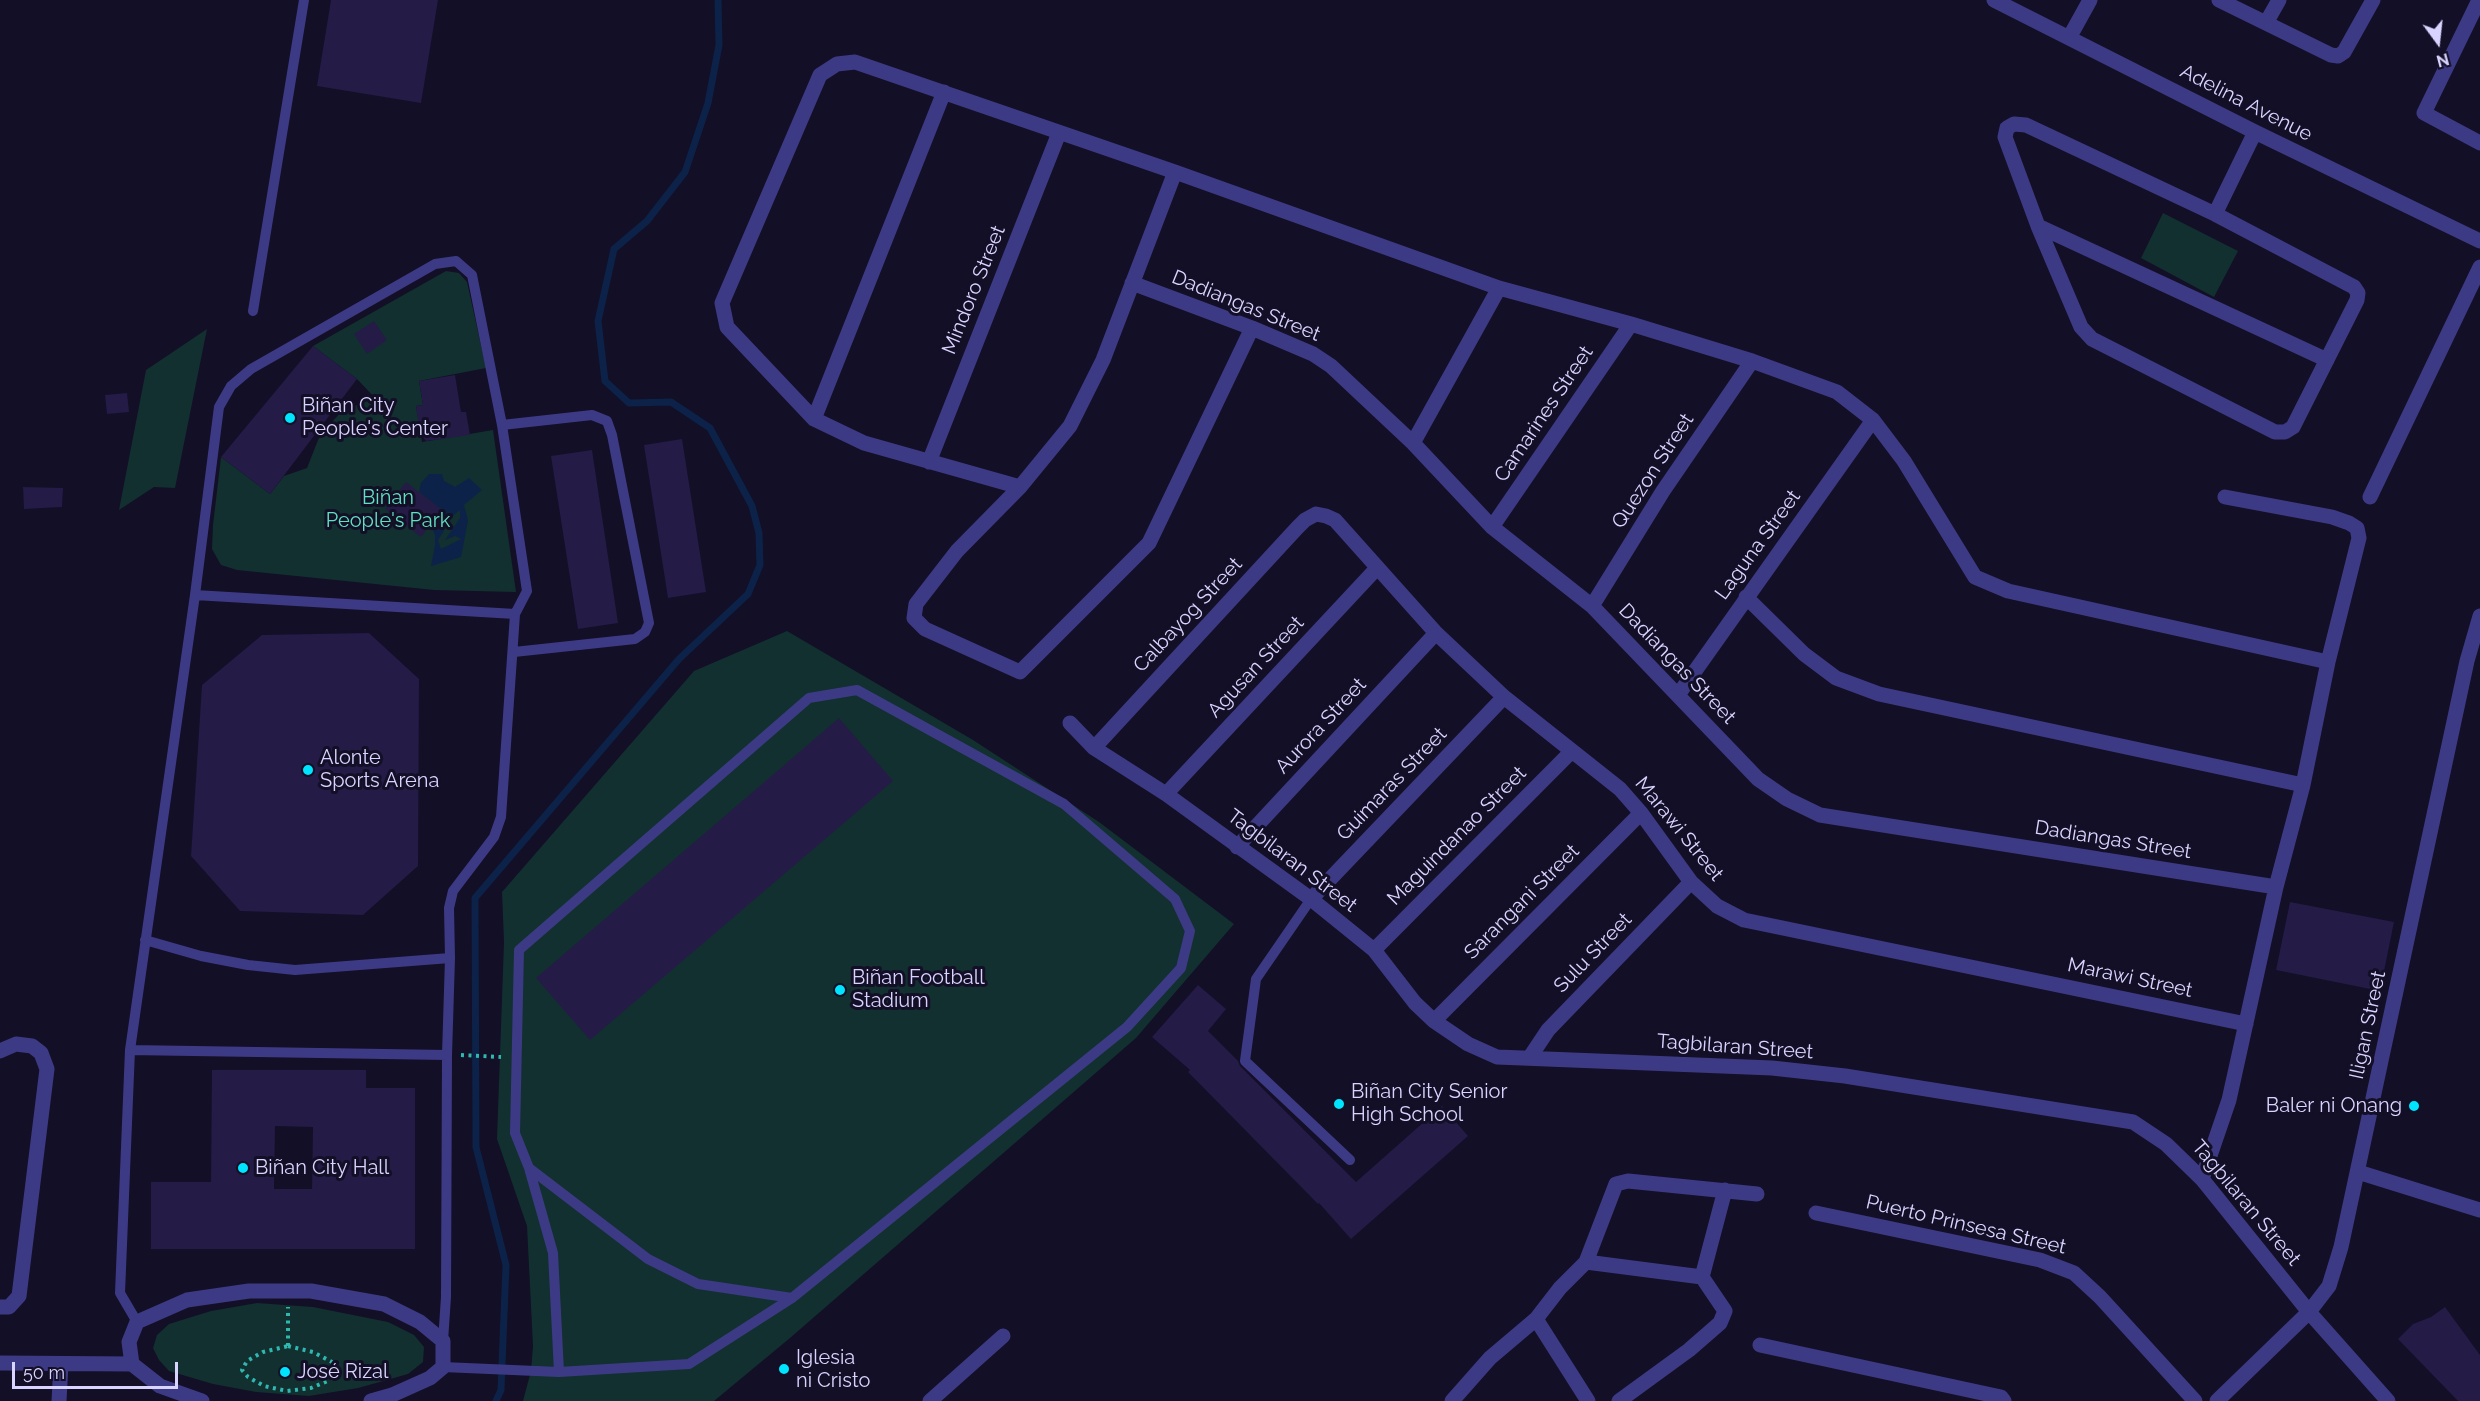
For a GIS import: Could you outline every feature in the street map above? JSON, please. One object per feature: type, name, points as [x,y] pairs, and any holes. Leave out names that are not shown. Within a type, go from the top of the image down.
[{"type":"street","name":"Adelina Avenue","points":[[1994,0],[2255,132],[2480,241]]},
{"type":"street","points":[[2069,38],[2090,0]]},
{"type":"street","points":[[2219,0],[2331,55],[2338,56],[2344,52],[2373,0]]},
{"type":"street","points":[[2266,23],[2279,0]]},
{"type":"street","points":[[2479,0],[2473,27],[2424,112],[2480,143]]},
{"type":"street","points":[[1020,487],[864,443],[814,419],[727,327],[722,303],[820,75],[837,64],[855,62],[1175,171],[1499,288],[1631,324],[1752,361],[1837,392],[1874,420],[1904,461],[1952,543],[1975,577],[2008,591],[2328,662]]},
{"type":"street","points":[[814,419],[944,92]]},
{"type":"street","points":[[2014,124],[2026,125],[2214,214],[2354,287],[2358,293],[2357,300],[2293,427],[2285,432],[2275,432],[2092,339],[2081,327],[2038,226],[2005,137],[2007,128],[2014,124]]},
{"type":"street","points":[[2214,214],[2255,132]]},
{"type":"street","name":"Mindoro Street","points":[[929,462],[1059,133]]},
{"type":"street","points":[[1175,171],[1103,360],[1070,426],[1020,487],[957,552],[916,604],[914,618],[925,629],[1020,672],[1149,543],[1252,328]]},
{"type":"street","points":[[2038,226],[2327,360]]},
{"type":"street","points":[[2370,497],[2480,267]]},
{"type":"street","name":"Dadiangas Street","points":[[1132,283],[1252,328],[1313,354],[1331,366],[1413,443],[1492,527],[1592,606],[1758,779],[1787,799],[1820,815],[2276,887]]},
{"type":"street","points":[[1413,443],[1499,288]]},
{"type":"street","name":"Camarines Street","points":[[1492,527],[1631,324]]},
{"type":"street","name":"Quezon Street","points":[[1592,606],[1663,491],[1752,361]]},
{"type":"street","name":"Laguna Street","points":[[1678,695],[1874,420]]},
{"type":"street","points":[[2202,1179],[2229,1100],[2276,887],[2303,785],[2328,662],[2359,538],[2357,528],[2349,523],[2225,497]]},
{"type":"street","name":"Marawi Street","points":[[1316,514],[1335,520],[1436,633],[1504,697],[1620,789],[1641,813],[1691,882],[1717,906],[1744,920],[2246,1024]]},
{"type":"street","name":"Calbayog Street","points":[[1094,748],[1297,528],[1316,514]]},
{"type":"street","name":"Agusan Street","points":[[1166,794],[1377,568]]},
{"type":"street","points":[[1746,597],[1804,654],[1836,678],[1879,694],[2303,785]]},
{"type":"street","name":"Iligan Street","points":[[2217,1401],[2309,1312],[2329,1286],[2341,1247],[2474,664],[2480,616]]},
{"type":"street","name":"Aurora Street","points":[[1237,847],[1436,633]]},
{"type":"street","name":"Guimaras Street","points":[[1311,899],[1504,697]]},
{"type":"street","name":"Tagbilaran Street","points":[[1070,723],[1094,748],[1166,794],[1311,899],[1374,950],[1415,1003],[1434,1021],[1468,1044],[1497,1057],[1803,1071],[2095,1114],[2133,1122],[2166,1144],[2202,1179],[2309,1312],[2388,1401]]},
{"type":"street","name":"Maguindanao Street","points":[[1374,950],[1571,752]]},
{"type":"street","name":"Sarangani Street","points":[[1434,1021],[1641,813]]},
{"type":"street","name":"Sulu Street","points":[[1530,1057],[1548,1030],[1691,882]]},
{"type":"street","points":[[0,1051],[16,1044],[32,1046],[41,1053],[47,1069],[19,1296],[9,1307],[0,1307]]},
{"type":"street","points":[[2358,1172],[2480,1210]]},
{"type":"street","points":[[1452,1401],[1490,1358],[1536,1318],[1560,1288],[1586,1262],[1616,1184],[1628,1181],[1757,1194]]},
{"type":"street","points":[[1702,1277],[1725,1190]]},
{"type":"street","name":"Puerto Prinsesa Street","points":[[1816,1213],[2040,1260],[2074,1273],[2100,1297],[2195,1401]]},
{"type":"street","points":[[1586,1262],[1702,1277],[1725,1311],[1720,1323],[1689,1350],[1620,1401]]},
{"type":"street","points":[[132,1364],[129,1342],[137,1322],[187,1300],[249,1291],[311,1291],[384,1304],[420,1322],[443,1341],[443,1366],[430,1378],[392,1395],[371,1401]]},
{"type":"street","points":[[1536,1318],[1588,1401]]},
{"type":"street","points":[[930,1401],[1003,1336]]},
{"type":"street","points":[[1760,1345],[2001,1397],[2004,1401]]},
{"type":"street","points":[[0,1363],[132,1364],[160,1386],[202,1401]]},
{"type":"street","points":[[59,1401],[61,1364]]},
{"type":"lane","points":[[253,311],[304,0]]},
{"type":"lane","points":[[137,1322],[120,1293],[130,1050],[195,595],[219,407],[231,386],[251,369],[435,264],[456,261],[472,275],[502,425],[527,591],[515,614],[501,817],[494,837],[453,891],[449,908],[446,1297],[443,1341]]},
{"type":"lane","points":[[502,425],[592,415],[607,421],[612,435],[649,623],[645,632],[634,639],[514,652]]},
{"type":"lane","points":[[195,595],[515,614]]},
{"type":"lane","points":[[443,1366],[485,1370],[559,1372],[689,1364],[792,1298],[1127,1027],[1181,968],[1190,931],[1174,899],[1064,804],[857,690],[809,698],[519,950],[515,1133],[529,1168],[553,1253],[559,1372]]},
{"type":"lane","points":[[1311,899],[1256,980],[1245,1060],[1350,1160]]},
{"type":"lane","points":[[146,940],[201,956],[248,965],[295,970],[450,958]]},
{"type":"lane","points":[[130,1050],[447,1055]]},
{"type":"lane","points":[[529,1168],[648,1259],[698,1284],[792,1298]]},
{"type":"path","points":[[464,1056],[500,1056]]},
{"type":"path","points":[[288,1346],[289,1291]]},
{"type":"path","points":[[288,1346],[313,1352],[332,1362],[339,1371],[330,1380],[311,1389],[287,1391],[264,1386],[248,1377],[242,1370],[247,1361],[263,1352],[288,1346]]},
{"type":"green space","points":[[2163,213],[2238,251],[2214,297],[2141,258]]},
{"type":"green space","name":"Biñan People's Park","points":[[446,271],[459,273],[467,282],[486,368],[419,381],[423,405],[416,406],[422,442],[493,430],[516,592],[434,590],[237,570],[221,565],[212,549],[221,457],[270,494],[284,476],[307,468],[320,435],[342,411],[375,398],[357,379],[313,346]]},
{"type":"green space","points":[[207,329],[175,488],[154,487],[119,510],[146,370]]},
{"type":"green space","name":"Biñan Football Stadium","points":[[787,631],[973,740],[1099,822],[1234,924],[1136,1038],[790,1338],[714,1401],[523,1401],[531,1371],[533,1346],[527,1226],[497,1139],[504,942],[502,892],[694,671]]},
{"type":"green space","points":[[257,1303],[313,1307],[388,1322],[414,1335],[424,1347],[423,1362],[408,1374],[358,1388],[309,1396],[256,1392],[213,1384],[169,1371],[159,1360],[153,1348],[157,1335],[169,1324],[211,1311]]},
{"type":"water","points":[[429,474],[442,474],[444,481],[455,487],[469,478],[482,490],[464,505],[468,520],[461,557],[431,566],[435,545],[435,535],[432,529],[435,519],[442,510],[419,492],[421,483]],"holes":[[[460,510],[460,518],[445,540],[455,536],[461,539],[441,549],[438,540],[444,531],[442,525]]]},
{"type":"building","points":[[331,0],[438,0],[421,103],[317,86]]},
{"type":"building","points":[[374,321],[387,340],[367,354],[354,334]]},
{"type":"building","name":"Biñan City People's Center","points":[[313,346],[357,379],[270,494],[221,457]]},
{"type":"building","points":[[455,375],[461,412],[466,412],[470,435],[426,441],[420,434],[416,406],[423,405],[419,381]]},
{"type":"building","points":[[127,393],[129,412],[107,414],[105,395]]},
{"type":"building","points":[[682,439],[706,592],[668,598],[644,445]]},
{"type":"building","points":[[592,450],[618,623],[578,629],[551,456]]},
{"type":"building","points":[[406,482],[442,510],[421,537],[385,509]]},
{"type":"building","points":[[23,487],[63,488],[62,507],[24,509]]},
{"type":"building","name":"Alonte Sports Arena","points":[[369,633],[419,679],[418,866],[363,915],[240,911],[191,856],[202,685],[262,635]]},
{"type":"building","points":[[839,718],[893,781],[590,1040],[536,978]]},
{"type":"building","points":[[2290,902],[2394,922],[2380,991],[2276,970]]},
{"type":"building","points":[[1198,985],[1226,1009],[1208,1031],[1356,1182],[1442,1106],[1468,1136],[1351,1239],[1319,1203],[1188,1072],[1190,1070],[1152,1037]]},
{"type":"building","name":"Biñan City Hall","points":[[212,1070],[366,1070],[366,1088],[415,1088],[415,1249],[151,1249],[151,1182],[211,1182]],"holes":[[[275,1126],[313,1127],[312,1189],[274,1189]]]},
{"type":"building","points":[[2445,1307],[2480,1355],[2480,1401],[2458,1401],[2398,1339],[2413,1324],[2431,1317]]},
{"type":"waterway","points":[[496,1401],[501,1390],[506,1265],[476,1147],[475,898],[679,659],[748,594],[760,565],[759,533],[752,506],[710,428],[671,402],[629,403],[605,381],[598,321],[614,249],[647,221],[685,172],[708,103],[719,45],[718,0]]},
{"type":"place","name":"Biñan City People's Center","points":[[290,418]]},
{"type":"place","name":"Alonte Sports Arena","points":[[308,770]]},
{"type":"place","name":"Biñan Football Stadium","points":[[840,990]]},
{"type":"place","name":"Biñan City Senior High School","points":[[1339,1104]]},
{"type":"place","name":"Baler ni Onang","points":[[2414,1106]]},
{"type":"place","name":"Biñan City Hall","points":[[243,1168]]},
{"type":"place","name":"Iglesia ni Cristo","points":[[784,1369]]},
{"type":"place","name":"José Rizal","points":[[285,1372]]}]
